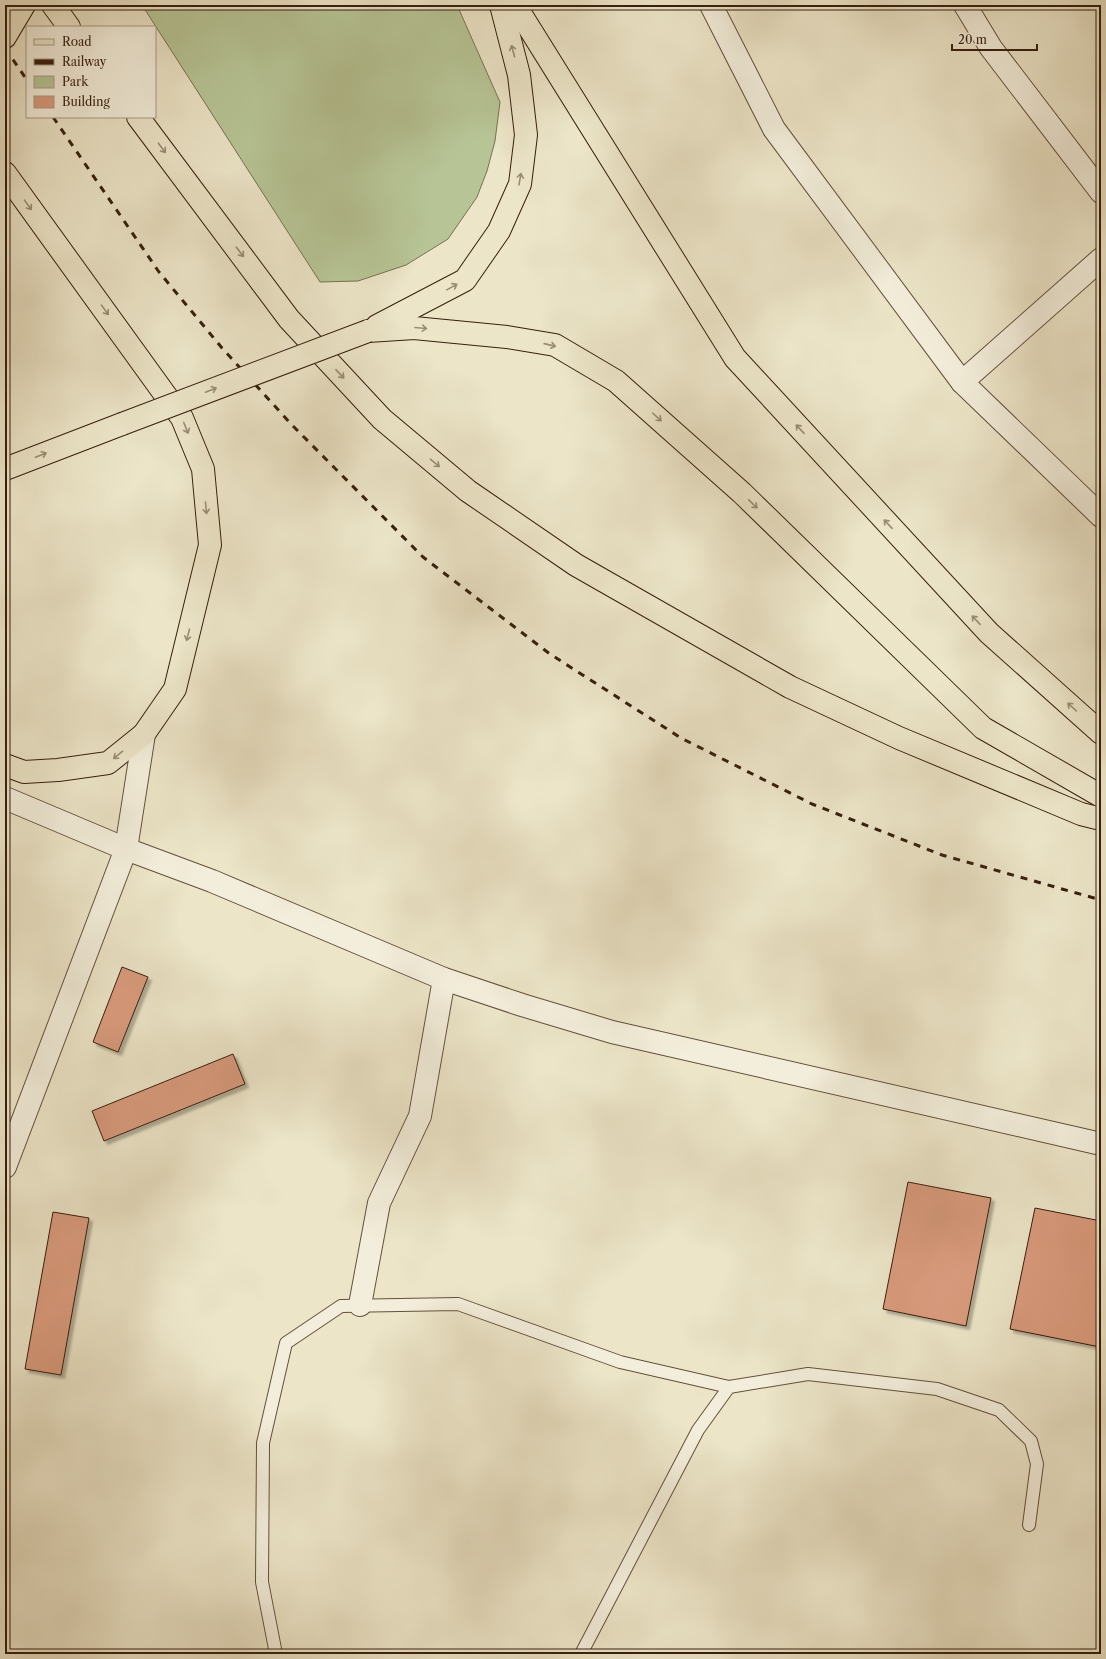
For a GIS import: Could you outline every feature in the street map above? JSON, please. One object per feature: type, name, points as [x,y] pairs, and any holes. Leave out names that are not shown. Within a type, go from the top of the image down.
[{"type":"main road","points":[[5,37],[24,5]]},
{"type":"main road","points":[[52,5],[68,26]]},
{"type":"main road","points":[[5,469],[368,331],[465,280],[500,231],[520,184],[526,135],[519,75],[501,5]]},
{"type":"main road","points":[[515,5],[735,358],[988,633],[1101,733]]},
{"type":"main road","points":[[139,118],[289,319],[382,419],[468,491],[576,565],[790,687],[899,738],[1081,814],[1101,819]]},
{"type":"main road","points":[[5,173],[182,418],[202,469],[210,545],[175,689],[144,734],[108,763],[58,770],[24,772],[5,765]]},
{"type":"main road","points":[[368,331],[414,328],[507,336],[555,345],[616,380],[742,493],[983,728],[1101,796]]},
{"type":"street","points":[[711,5],[774,129],[962,382],[1101,516]]},
{"type":"street","points":[[965,5],[991,48],[1101,192]]},
{"type":"street","points":[[962,382],[1101,259]]},
{"type":"street","points":[[5,1167],[126,849],[144,734]]},
{"type":"street","points":[[5,798],[126,849],[212,881],[444,979],[612,1032],[1101,1144]]},
{"type":"street","points":[[360,1305],[379,1203],[420,1116],[444,979]]},
{"type":"lane","points":[[276,1654],[262,1582],[263,1443],[286,1343],[341,1306],[458,1304],[620,1362],[729,1387],[808,1374],[937,1390],[999,1410],[1031,1441],[1037,1464],[1029,1525]]},
{"type":"lane","points":[[581,1654],[698,1430],[729,1387]]},
{"type":"green space","points":[[142,5],[457,5],[500,102],[495,141],[487,171],[477,197],[448,239],[406,265],[358,281],[320,282]]},
{"type":"building","points":[[122,967],[148,977],[118,1052],[93,1042]]},
{"type":"building","points":[[233,1054],[245,1084],[104,1141],[92,1111]]},
{"type":"building","points":[[908,1182],[991,1198],[966,1326],[883,1309]]},
{"type":"building","points":[[1035,1208],[1101,1221],[1100,1347],[1010,1329]]},
{"type":"building","points":[[53,1212],[89,1218],[61,1375],[25,1369]]},
{"type":"railway","points":[[5,48],[26,79]]},
{"type":"railway","points":[[54,118],[159,272],[222,348],[292,425],[423,557],[550,654],[681,738],[812,804],[942,855],[1101,900]]}]
